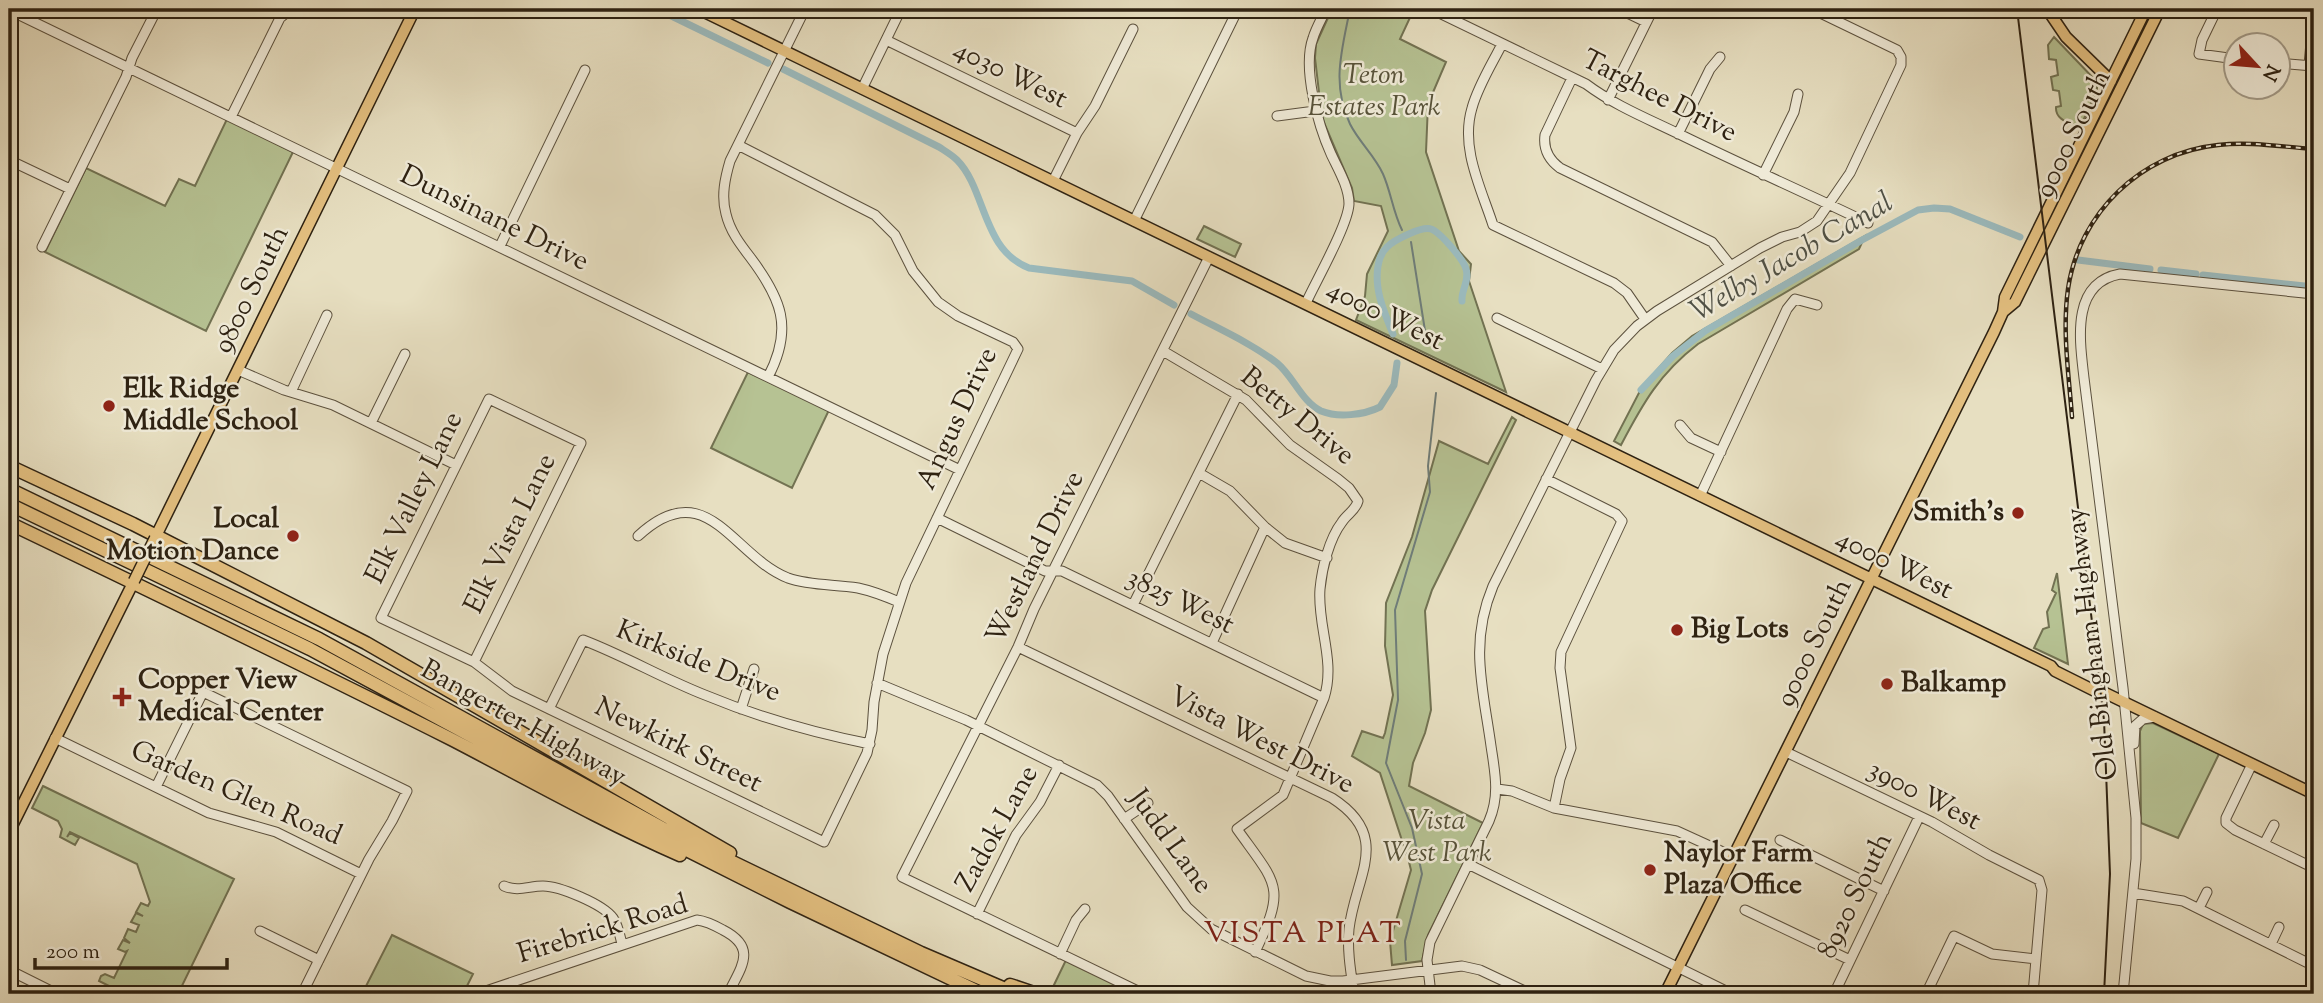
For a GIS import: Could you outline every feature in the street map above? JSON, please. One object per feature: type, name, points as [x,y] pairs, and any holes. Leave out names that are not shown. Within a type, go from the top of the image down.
[{"type":"highway","points":[[9,466],[376,649],[795,898]]},
{"type":"highway","name":"Bangerter Highway","points":[[9,489],[308,634],[610,801],[795,898]]},
{"type":"highway","name":"Bangerter Highway","points":[[9,504],[310,649],[588,801],[939,967],[983,994]]},
{"type":"highway","points":[[9,523],[452,740],[621,829],[795,898]]},
{"type":"highway","points":[[939,967],[977,994]]},
{"type":"highway","points":[[939,967],[1037,994]]},
{"type":"highway","name":"Bangerter Highway","points":[[939,967],[1017,994]]},
{"type":"main road","name":"9800 South","points":[[9,832],[415,9]]},
{"type":"main road","name":"4000 West","points":[[698,9],[2051,666],[2055,671],[2095,691],[2101,691],[2314,794]]},
{"type":"main road","points":[[2047,9],[2066,37],[2111,81],[2113,89],[2073,174],[2062,211]]},
{"type":"main road","name":"9000 South","points":[[1665,994],[2003,312],[2005,297],[2146,9]]},
{"type":"main road","name":"9000 South","points":[[2003,312],[2015,302],[2160,9]]},
{"type":"street","points":[[42,247],[157,9]]},
{"type":"street","points":[[231,117],[280,18],[291,9]]},
{"type":"street","points":[[768,377],[780,345],[782,330],[779,303],[767,281],[734,236],[724,202],[726,174],[805,9]]},
{"type":"street","points":[[862,89],[901,9]]},
{"type":"street","points":[[1134,221],[1238,9]]},
{"type":"street","points":[[1306,303],[1344,223],[1349,204],[1346,188],[1315,111],[1310,51],[1312,39],[1326,9]]},
{"type":"street","name":"Targhee Drive","points":[[1431,9],[1572,78],[1608,100],[1868,223]]},
{"type":"street","points":[[1619,9],[1646,22]]},
{"type":"street","points":[[1608,100],[1653,9]]},
{"type":"street","points":[[1431,994],[1427,970],[1432,935],[1494,810],[1497,789],[1478,654],[1481,620],[1493,586],[1546,479],[1602,369],[1621,342],[1645,319],[1772,242],[1811,226],[1850,173],[1902,59],[1897,50],[1812,9]]},
{"type":"street","points":[[2217,9],[2202,40],[2199,54],[2222,57]]},
{"type":"street","points":[[2292,64],[2311,66],[2314,9]]},
{"type":"street","name":"Dunsinane Drive","points":[[9,10],[28,13],[129,68],[960,470]]},
{"type":"street","points":[[1053,181],[1077,133],[1095,106],[1133,29]]},
{"type":"street","name":"4030 West","points":[[886,40],[1077,133]]},
{"type":"street","points":[[1502,44],[1475,98],[1468,125],[1471,158],[1493,225],[1614,283],[1627,293],[1645,319]]},
{"type":"street","points":[[1678,134],[1710,69],[1720,57]]},
{"type":"street","points":[[500,246],[585,70]]},
{"type":"street","points":[[1572,78],[1545,135],[1548,157],[1560,168],[1712,242],[1731,266]]},
{"type":"street","points":[[1763,175],[1794,112],[1798,94]]},
{"type":"street","points":[[1277,116],[1315,111]]},
{"type":"street","name":"Angus Drive","points":[[738,145],[875,215],[895,235],[913,271],[938,302],[958,316],[1016,345],[1018,349],[899,602],[877,683],[870,744],[824,842]]},
{"type":"street","points":[[9,159],[70,190]]},
{"type":"street","name":"Westland Drive","points":[[977,914],[902,877],[1209,257]]},
{"type":"street","name":"Old Bingham Highway","points":[[2124,994],[2137,843],[2133,778],[2080,341],[2081,313],[2091,290],[2113,275],[2123,274],[2314,294]]},
{"type":"street","points":[[1700,495],[1787,309],[1795,299],[1817,305]]},
{"type":"street","points":[[291,392],[327,314]]},
{"type":"street","points":[[1497,318],[1602,369]]},
{"type":"street","name":"Betty Drive","points":[[1163,351],[1238,394],[1297,451],[1349,488],[1358,504],[1341,522],[1327,558]]},
{"type":"street","points":[[372,423],[405,354]]},
{"type":"street","points":[[238,370],[291,392],[323,401],[456,465]]},
{"type":"street","points":[[1133,605],[1238,394]]},
{"type":"street","name":"Elk Valley Lane","points":[[381,618],[489,398]]},
{"type":"street","name":"Elk Vista Lane","points":[[474,663],[581,443],[489,398]]},
{"type":"street","points":[[1680,425],[1691,438],[1721,452]]},
{"type":"street","points":[[1199,473],[1230,491],[1265,527],[1296,548],[1327,558],[1320,602],[1330,670],[1329,684],[1283,795],[1237,829],[1273,882],[1275,896],[1271,917],[1255,952]]},
{"type":"street","points":[[1546,479],[1618,515],[1622,522],[1561,652],[1560,668],[1571,748],[1560,779],[1554,808]]},
{"type":"street","points":[[638,536],[660,519],[683,513],[694,514],[723,527],[758,561],[780,574],[805,582],[859,589],[899,602]]},
{"type":"street","name":"3825 West","points":[[937,518],[1045,571],[1062,571],[1324,698]]},
{"type":"street","points":[[1212,643],[1265,527]]},
{"type":"street","name":"Newkirk Street","points":[[381,618],[474,663],[512,691],[824,842]]},
{"type":"street","name":"Kirkside Drive","points":[[549,709],[583,640],[741,709],[870,744]]},
{"type":"street","name":"Vista West Drive","points":[[1018,646],[1291,779],[1346,807],[1354,815],[1366,838],[1366,867],[1349,931],[1354,994]]},
{"type":"street","points":[[741,709],[754,669]]},
{"type":"street","name":"Judd Lane","points":[[877,683],[979,726],[1103,790],[1193,915],[1211,929],[1255,952],[1319,980],[1352,980],[1455,966],[1474,968],[1531,994]]},
{"type":"street","points":[[156,787],[203,692],[407,791],[302,994]]},
{"type":"street","points":[[2133,778],[2135,726],[2143,719],[2156,717]]},
{"type":"street","name":"Garden Glen Road","points":[[55,738],[219,816],[276,832],[362,874]]},
{"type":"street","name":"3900 West","points":[[1786,752],[1944,828],[2040,882],[2042,890],[2036,959]]},
{"type":"street","points":[[2252,764],[2226,823],[2235,830],[2314,868]]},
{"type":"street","name":"Zadok Lane","points":[[977,914],[1016,835],[1040,802],[1059,765]]},
{"type":"street","points":[[1497,789],[1512,791],[1554,808],[1663,827],[1693,837],[1734,857]]},
{"type":"street","points":[[1124,819],[1148,803]]},
{"type":"street","name":"8920 South","points":[[1834,994],[1919,817]]},
{"type":"street","points":[[2264,844],[2274,825]]},
{"type":"street","points":[[1780,840],[1884,891]]},
{"type":"street","points":[[1468,864],[1732,994]]},
{"type":"street","points":[[504,886],[517,890],[535,886],[553,887],[577,896],[610,914],[622,944]]},
{"type":"street","points":[[2199,908],[2207,892]]},
{"type":"street","points":[[2133,893],[2174,898],[2199,908],[2314,967]]},
{"type":"street","points":[[1060,954],[1076,920],[1085,909]]},
{"type":"street","points":[[1745,910],[1850,960]]},
{"type":"street","points":[[977,914],[1144,994]]},
{"type":"street","name":"Firebrick Road","points":[[477,994],[697,920],[707,922],[739,940],[743,948],[744,962],[728,994]]},
{"type":"street","points":[[2271,944],[2279,928]]},
{"type":"street","points":[[260,932],[319,960]]},
{"type":"street","points":[[1926,994],[1954,936],[1993,954],[2036,959],[2033,994]]},
{"type":"street","points":[[9,970],[57,994]]},
{"type":"green space","name":"Teton Estates Park","points":[[1332,9],[1414,9],[1400,39],[1446,62],[1428,104],[1426,152],[1459,251],[1471,264],[1469,281],[1506,392],[1356,320],[1365,296],[1367,274],[1388,231],[1381,206],[1354,201],[1352,188],[1322,118],[1315,58],[1316,44]]},
{"type":"green space","points":[[2054,37],[2097,82],[2097,89],[2080,128],[2064,120],[2056,111],[2056,107],[2061,106],[2059,91],[2053,90],[2051,77],[2058,75],[2056,60],[2049,59],[2048,45]]},
{"type":"green space","points":[[227,119],[293,152],[206,331],[45,252],[86,168],[165,206],[179,179],[195,186]]},
{"type":"green space","points":[[1204,226],[1241,244],[1235,257],[1197,239]]},
{"type":"green space","points":[[1865,236],[1859,249],[1698,344],[1663,378],[1621,445],[1614,441],[1642,387],[1672,353],[1692,336]]},
{"type":"green space","points":[[748,372],[829,410],[792,488],[711,448]]},
{"type":"green space","name":"Vista West Park","points":[[1512,417],[1516,420],[1432,590],[1425,611],[1431,710],[1413,763],[1409,786],[1483,823],[1428,935],[1422,961],[1392,965],[1390,941],[1411,870],[1380,773],[1352,756],[1362,731],[1383,738],[1385,733],[1393,695],[1385,646],[1386,603],[1412,537],[1439,441],[1488,464]]},
{"type":"green space","points":[[2057,573],[2068,664],[2034,648],[2043,629],[2049,627],[2047,612],[2056,593],[2052,590]]},
{"type":"green space","points":[[2153,723],[2219,754],[2178,838],[2141,823],[2140,731],[2143,724]]},
{"type":"green space","points":[[43,786],[234,879],[178,994],[125,994],[99,981],[105,974],[114,978],[127,951],[118,949],[123,940],[130,943],[124,938],[128,929],[136,932],[139,925],[131,922],[136,913],[143,916],[136,912],[141,903],[148,906],[150,902],[137,864],[70,832],[67,837],[70,833],[79,838],[75,845],[60,837],[62,829],[58,821],[32,808]]},
{"type":"green space","points":[[392,935],[473,974],[463,994],[362,994]]},
{"type":"green space","points":[[1066,960],[1137,994],[1076,994],[1053,987]]},
{"type":"waterway","name":"Welby Jacob Canal","points":[[657,9],[768,63]]},
{"type":"waterway","points":[[1350,9],[1340,67],[1344,109],[1354,131],[1383,174],[1402,230]]},
{"type":"waterway","name":"Welby Jacob Canal","points":[[783,69],[953,156],[974,187],[993,234],[1002,248],[1014,259],[1029,268],[1132,281],[1174,305]]},
{"type":"waterway","name":"Welby Jacob Canal","points":[[1641,390],[1673,356],[1705,331],[1918,210],[1950,209],[2020,237]]},
{"type":"waterway","name":"Welby Jacob Canal","points":[[1393,334],[1379,292],[1378,266],[1387,247],[1408,234],[1431,229],[1456,253],[1467,273],[1462,301]]},
{"type":"waterway","points":[[1411,242],[1426,337]]},
{"type":"waterway","name":"Welby Jacob Canal","points":[[2078,260],[2150,269]]},
{"type":"waterway","name":"Welby Jacob Canal","points":[[2161,270],[2196,274]]},
{"type":"waterway","name":"Welby Jacob Canal","points":[[2203,275],[2314,287]]},
{"type":"waterway","name":"Welby Jacob Canal","points":[[1191,314],[1277,363],[1308,402],[1328,413],[1351,415],[1380,407],[1394,385],[1397,363]]},
{"type":"waterway","points":[[1406,960],[1405,941],[1422,874],[1412,828],[1386,763],[1398,700],[1395,610],[1430,492],[1428,466],[1436,393]]},
{"type":"waterway","points":[[1407,990],[1408,994]]},
{"type":"tram line","points":[[2017,9],[2104,720],[2110,874],[2104,994]]},
{"type":"railway","points":[[2072,417],[2066,337],[2068,289],[2074,261],[2085,236],[2118,191],[2164,160],[2190,150],[2242,144],[2314,149]]},
{"type":"place","name":"Elk Ridge Middle School","points":[[109,406]]},
{"type":"place","name":"Smith's","points":[[2018,513]]},
{"type":"place","name":"Local Motion Dance","points":[[293,536]]},
{"type":"place","name":"Big Lots","points":[[1677,630]]},
{"type":"place","name":"Balkamp","points":[[1887,684]]},
{"type":"place","name":"Copper View Medical Center","points":[[122,697]]},
{"type":"place","name":"Naylor Farm Plaza Office","points":[[1650,870]]},
{"type":"district","name":"VISTA PLAT","points":[[1303,934]]}]
